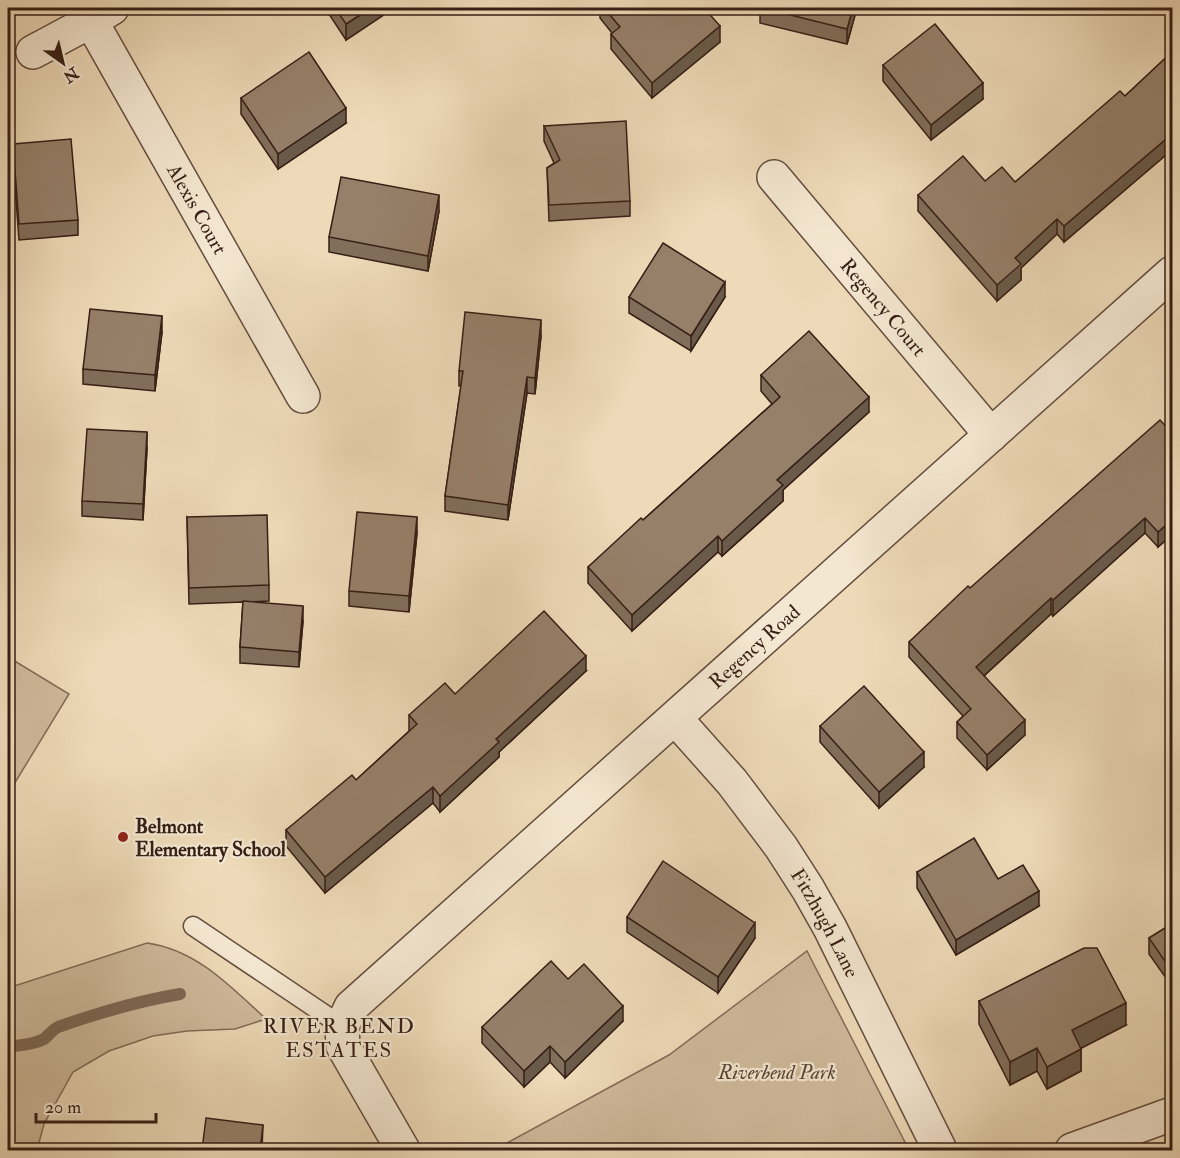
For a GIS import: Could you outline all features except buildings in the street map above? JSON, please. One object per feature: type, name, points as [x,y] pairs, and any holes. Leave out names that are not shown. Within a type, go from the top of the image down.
[{"type":"street","points":[[33,52],[102,14]]},
{"type":"street","name":"Alexis Court","points":[[102,14],[303,396]]},
{"type":"street","name":"Regency Court","points":[[774,177],[991,435]]},
{"type":"street","name":"Regency Road","points":[[342,1026],[351,1007],[1173,273]]},
{"type":"street","name":"Fitzhugh Lane","points":[[675,718],[732,782],[781,847],[808,889],[830,928],[940,1150]]},
{"type":"street","points":[[342,1026],[343,1047],[403,1150]]},
{"type":"street","points":[[1072,1150],[1173,1114]]},
{"type":"lane","points":[[193,926],[342,1026]]},
{"type":"green space","points":[[8,657],[69,694],[8,794]]},
{"type":"green space","points":[[147,943],[182,953],[197,961],[226,982],[266,1019],[235,1029],[187,1031],[153,1036],[109,1051],[73,1072],[44,1124],[37,1150],[8,1150],[8,988]]},
{"type":"green space","name":"Riverbend Park","points":[[807,951],[909,1150],[494,1150],[669,1055]]},
{"type":"waterway","points":[[8,1047],[40,1041],[58,1027],[103,1012],[180,994]]},
{"type":"place","name":"Belmont Elementary School","points":[[123,837]]},
{"type":"district","name":"RIVER BEND ESTATES","points":[[339,1038]]}]
